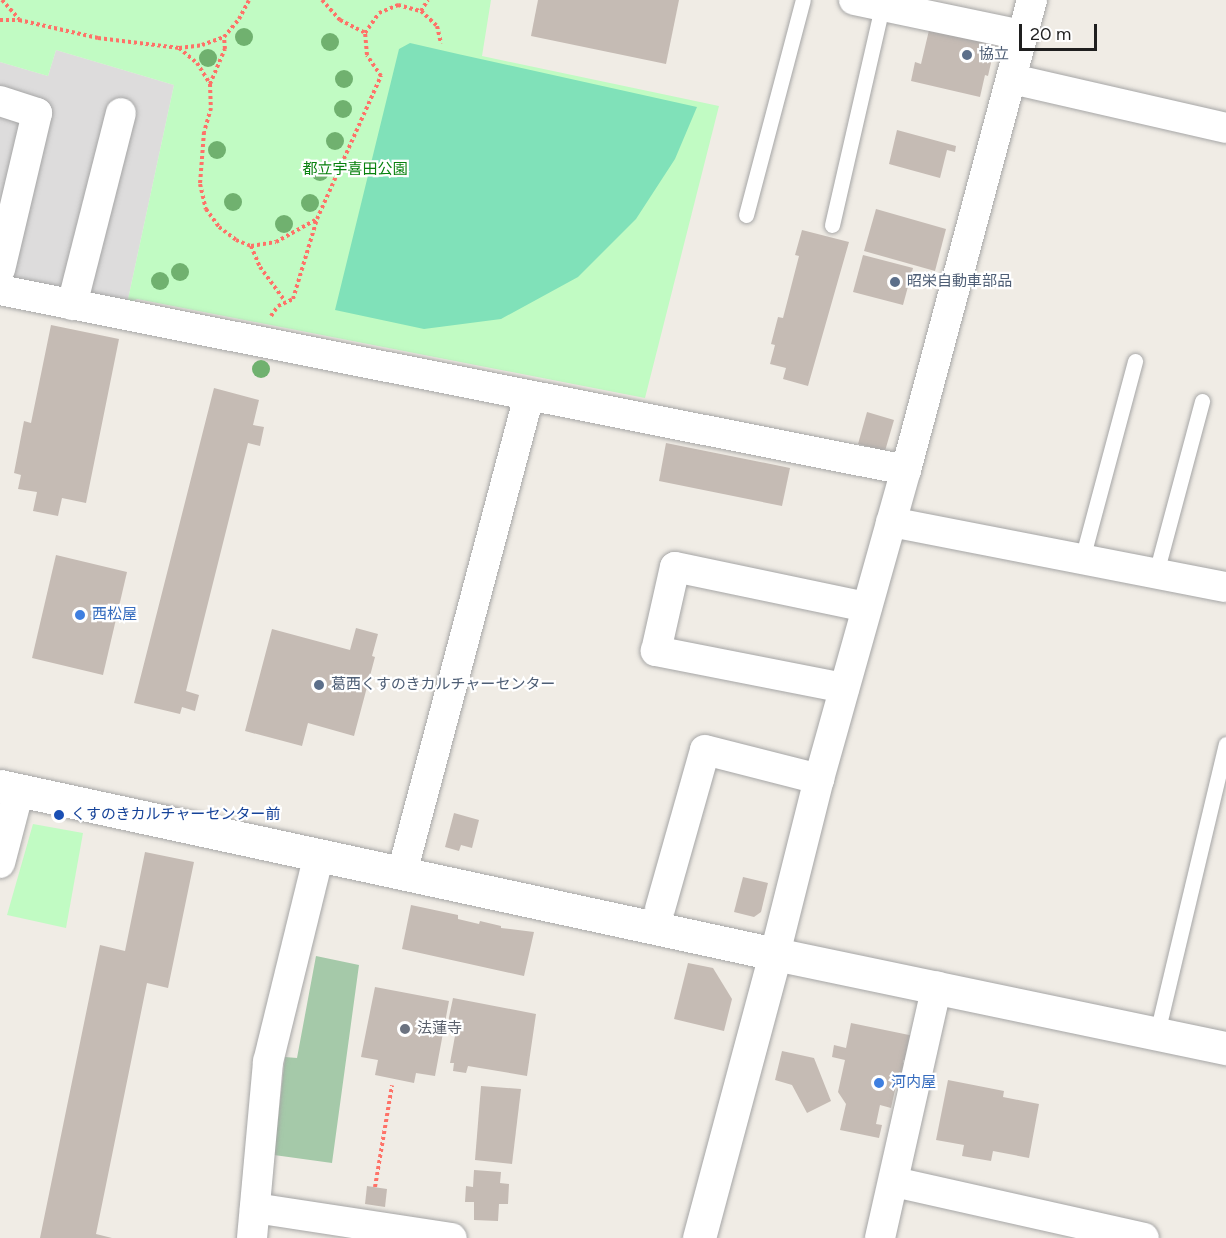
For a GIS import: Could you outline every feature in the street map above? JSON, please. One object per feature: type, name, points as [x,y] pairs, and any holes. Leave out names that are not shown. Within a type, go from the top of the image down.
[{"type":"street","points":[[699,1238],[819,779],[906,470],[1032,0]]},
{"type":"street","points":[[868,3],[1022,35]]},
{"type":"street","points":[[1012,79],[1226,128]]},
{"type":"street","points":[[0,101],[37,113],[0,269]]},
{"type":"street","points":[[72,305],[121,113]]},
{"type":"street","points":[[0,290],[906,470]]},
{"type":"street","points":[[402,873],[529,396]]},
{"type":"street","points":[[891,522],[1226,587]]},
{"type":"street","points":[[844,688],[656,651],[675,567],[867,607]]},
{"type":"street","points":[[660,909],[705,750],[819,779]]},
{"type":"street","points":[[0,863],[10,788],[775,954],[1226,1048]]},
{"type":"street","points":[[252,1238],[268,1062],[319,855]]},
{"type":"street","points":[[880,1238],[937,986]]},
{"type":"street","points":[[894,1182],[1063,1230],[1144,1238]]},
{"type":"street","points":[[255,1208],[452,1238]]},
{"type":"lane","points":[[746,215],[803,0]]},
{"type":"lane","points":[[832,225],[868,3]]},
{"type":"lane","points":[[1082,559],[1135,361]]},
{"type":"lane","points":[[1156,573],[1202,401]]},
{"type":"lane","points":[[1157,1033],[1221,787],[1226,744]]},
{"type":"path","points":[[2,0],[19,20]]},
{"type":"path","points":[[0,20],[19,20],[109,40],[179,48],[202,45],[224,37],[239,19],[249,0]]},
{"type":"path","points":[[322,0],[340,20],[365,33]]},
{"type":"path","points":[[421,10],[428,0]]},
{"type":"path","points":[[268,344],[272,315],[285,302],[293,298],[317,219],[381,76],[367,55],[365,33],[379,13],[398,5],[421,10],[437,26],[441,44]]},
{"type":"path","points":[[224,37],[225,50],[210,84],[211,108],[201,158],[200,184],[206,209],[219,227],[236,240],[251,246],[276,242],[317,219]]},
{"type":"path","points":[[179,48],[197,63],[210,84]]},
{"type":"path","points":[[251,246],[260,267],[285,302]]},
{"type":"path","points":[[375,1187],[392,1085]]},
{"type":"shaded area","points":[[56,50],[174,85],[127,304],[0,279],[0,62],[48,76]]},
{"type":"green space","name":"都立宇喜田公園","points":[[0,0],[491,0],[482,56],[719,106],[645,398],[137,299],[127,304],[174,85],[56,50],[48,76],[0,62]]},
{"type":"green space","points":[[410,43],[697,107],[675,159],[636,219],[578,277],[501,319],[424,329],[335,310],[399,49]]},
{"type":"green space","points":[[33,824],[83,833],[66,928],[7,915]]},
{"type":"green space","points":[[316,956],[359,965],[332,1163],[274,1155],[285,1057],[297,1058]]},
{"type":"building","points":[[538,0],[679,0],[666,64],[531,36]]},
{"type":"building","points":[[930,26],[996,41],[988,76],[985,75],[980,97],[911,81],[915,62],[921,64]]},
{"type":"building","points":[[897,130],[956,146],[955,152],[947,150],[940,178],[889,164]]},
{"type":"building","points":[[876,209],[946,229],[935,271],[864,251]]},
{"type":"building","points":[[802,230],[849,242],[808,386],[783,379],[786,368],[770,364],[775,345],[771,344],[778,317],[783,318],[799,256],[795,255]]},
{"type":"building","points":[[863,255],[913,268],[903,305],[853,292]]},
{"type":"building","points":[[51,325],[119,339],[86,503],[62,498],[58,516],[33,511],[37,492],[18,489],[21,475],[14,473],[24,421],[31,423]]},
{"type":"building","points":[[214,388],[259,400],[253,425],[264,427],[260,446],[248,443],[186,691],[199,695],[195,711],[182,707],[180,714],[134,703]]},
{"type":"building","points":[[867,412],[894,420],[885,451],[858,444]]},
{"type":"building","points":[[666,443],[790,468],[782,506],[659,481]]},
{"type":"building","name":"西松屋","points":[[56,555],[127,572],[103,675],[32,658]]},
{"type":"building","points":[[356,628],[378,634],[372,656],[375,657],[354,736],[308,723],[302,746],[245,731],[272,629],[350,650]]},
{"type":"building","points":[[454,813],[479,820],[472,848],[461,845],[459,851],[445,847]]},
{"type":"building","points":[[145,852],[194,862],[168,988],[147,983],[96,1234],[112,1238],[40,1238],[100,945],[125,951]]},
{"type":"building","points":[[743,877],[768,883],[761,912],[754,917],[734,912]]},
{"type":"building","points":[[411,905],[458,915],[458,919],[479,924],[480,921],[501,926],[501,928],[534,932],[524,976],[402,949]]},
{"type":"building","points":[[688,963],[713,968],[732,999],[724,1031],[674,1019]]},
{"type":"building","name":"法蓮寺","points":[[375,987],[449,1001],[435,1076],[416,1073],[414,1083],[375,1075],[378,1060],[361,1057]]},
{"type":"building","points":[[453,998],[536,1014],[527,1076],[468,1066],[466,1073],[453,1071],[454,1063],[450,1063],[457,1025],[448,1022]]},
{"type":"building","points":[[851,1023],[914,1036],[908,1061],[903,1060],[906,1064],[904,1073],[899,1072],[891,1108],[880,1105],[876,1124],[882,1125],[879,1138],[840,1130],[846,1104],[838,1092],[845,1060],[832,1057],[834,1045],[846,1048]]},
{"type":"building","points":[[782,1051],[814,1058],[831,1101],[807,1113],[792,1085],[775,1080]]},
{"type":"building","points":[[948,1080],[1004,1091],[1003,1097],[1039,1104],[1029,1158],[993,1151],[991,1161],[962,1156],[964,1145],[936,1140]]},
{"type":"building","points":[[481,1086],[521,1089],[512,1164],[475,1160]]},
{"type":"building","points":[[474,1170],[501,1172],[500,1183],[509,1184],[508,1204],[499,1204],[498,1221],[474,1220],[474,1202],[465,1202],[466,1186],[473,1187]]},
{"type":"building","points":[[367,1186],[387,1189],[385,1207],[365,1204]]},
{"type":"place","name":"協立","points":[[967,55]]},
{"type":"place","name":"昭栄自動車部品","points":[[895,282]]},
{"type":"place","name":"西松屋","points":[[80,615]]},
{"type":"place","name":"葛西くすのきカルチャーセンター","points":[[319,685]]},
{"type":"place","name":"くすのきカルチャーセンター前","points":[[59,815]]},
{"type":"place","name":"法蓮寺","points":[[405,1029]]},
{"type":"place","name":"河内屋","points":[[879,1083]]}]
